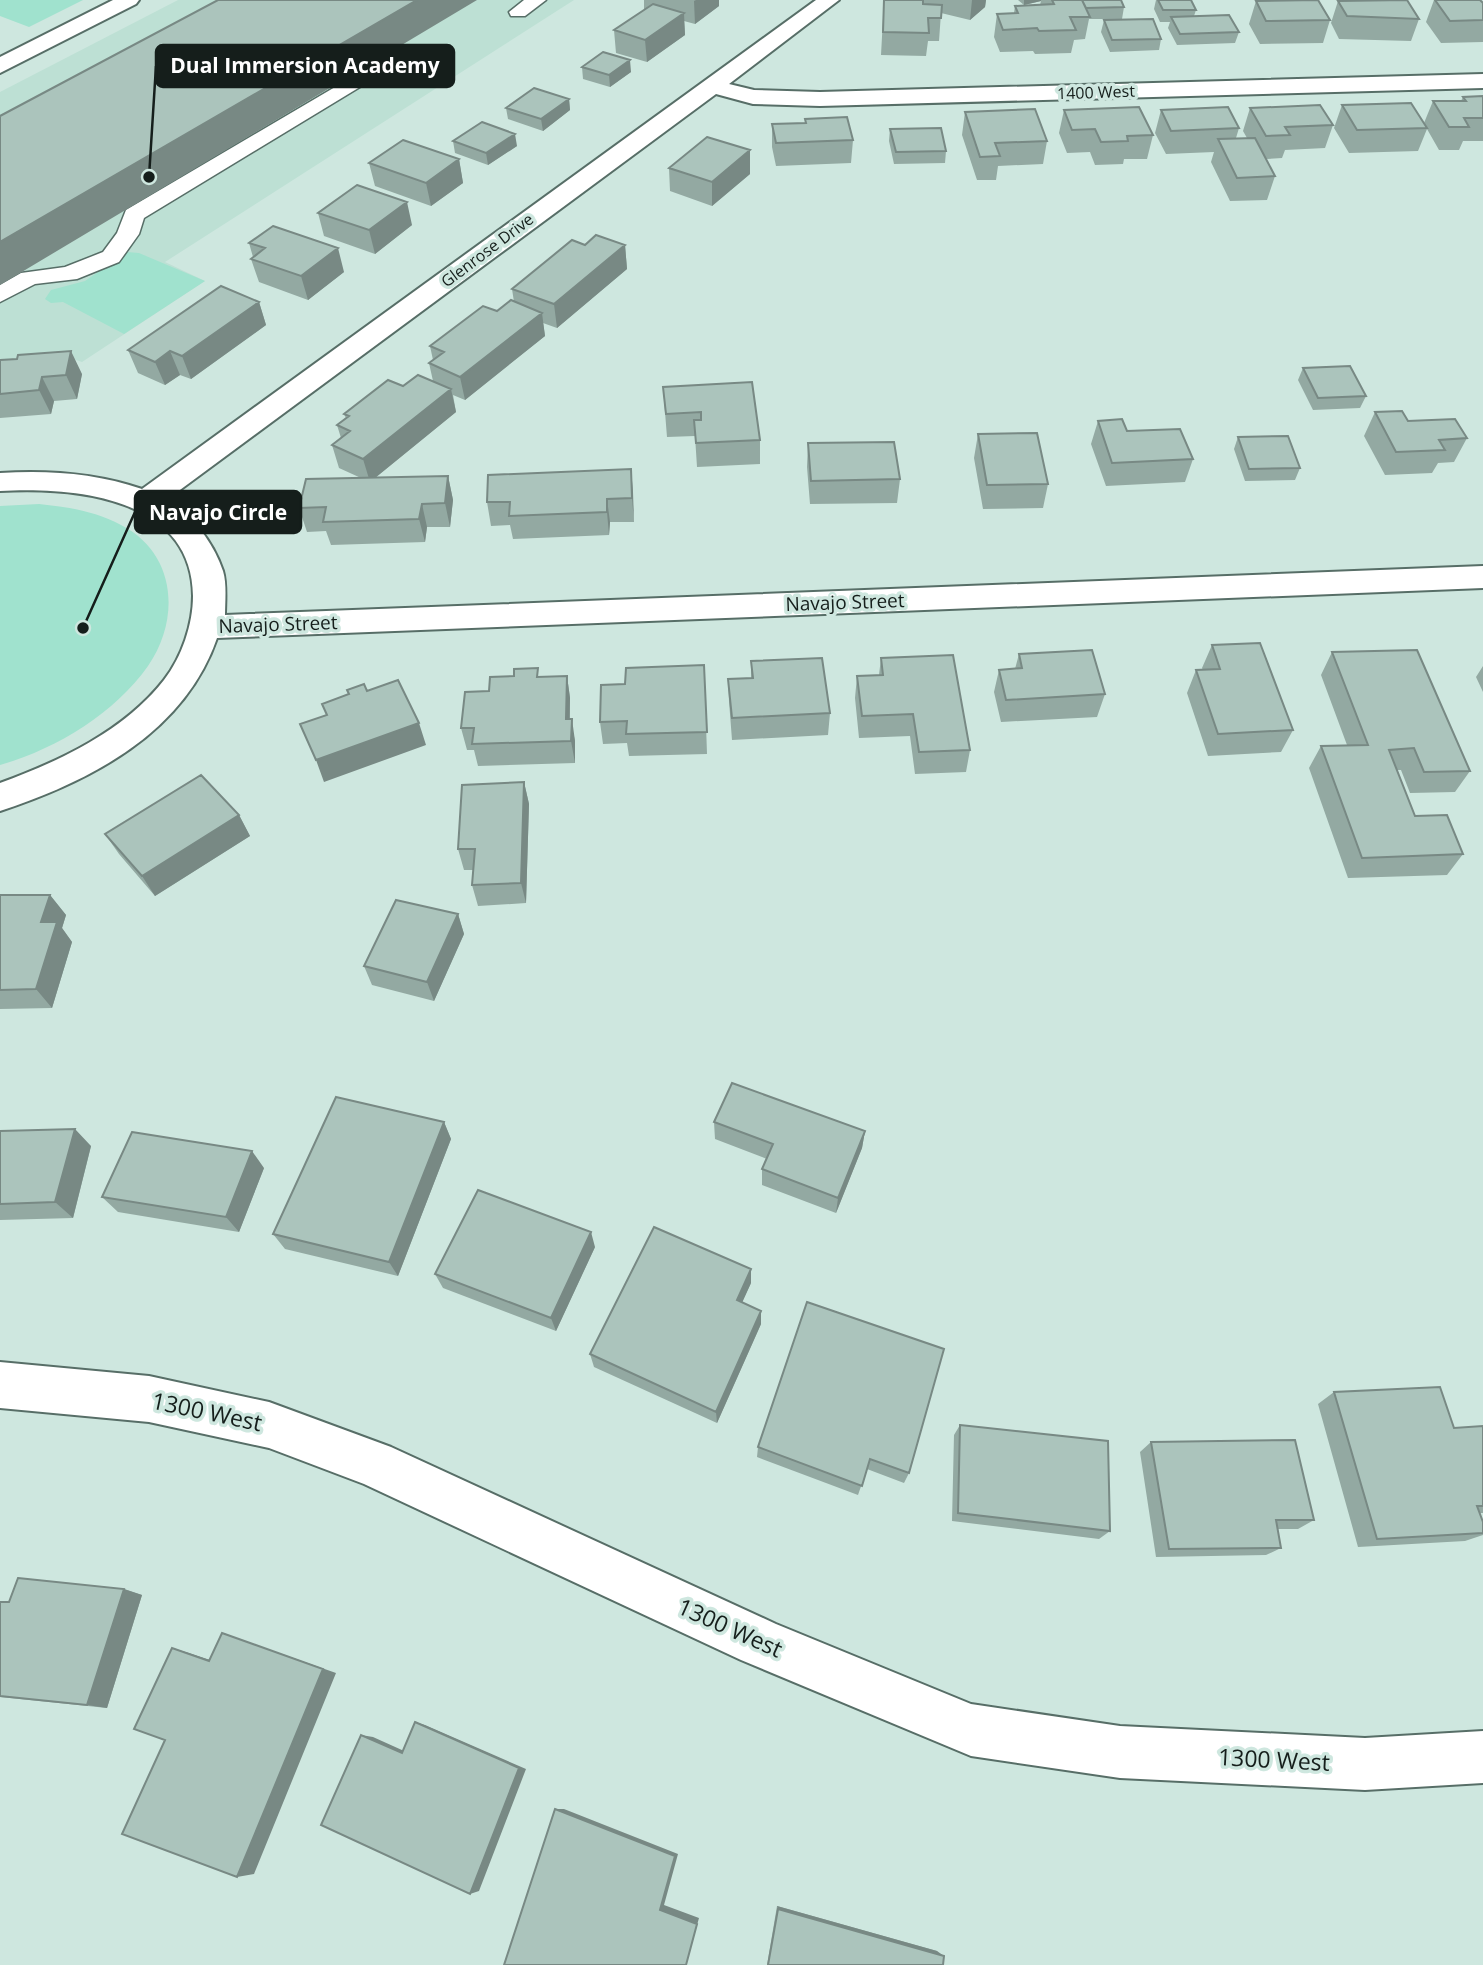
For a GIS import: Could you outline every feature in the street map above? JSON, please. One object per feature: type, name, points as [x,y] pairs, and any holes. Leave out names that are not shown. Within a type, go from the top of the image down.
[{"type":"street","points":[[0,66],[130,0]]},
{"type":"street","name":"Glenrose Drive","points":[[146,501],[828,0]]},
{"type":"street","name":"1400 West","points":[[710,85],[753,97],[820,99],[1483,82]]},
{"type":"street","points":[[0,482],[48,480],[83,483],[117,490],[146,501],[176,521],[192,538],[210,579],[212,603],[207,627],[191,664],[172,692],[146,718],[115,743],[78,765],[38,784],[0,797]]},
{"type":"street","name":"Navajo Street","points":[[207,627],[1483,578]]},
{"type":"street","name":"1300 West","points":[[0,1385],[149,1399],[269,1425],[374,1464],[759,1642],[971,1730],[1120,1752],[1365,1764],[1483,1757]]},
{"type":"lane","points":[[519,12],[537,0]]},
{"type":"lane","points":[[0,295],[29,278],[69,274],[111,257],[128,234],[134,215],[381,66]]},
{"type":"shaded area","points":[[178,0],[574,0],[165,262],[205,281],[82,362],[58,354],[0,365],[0,92]]},
{"type":"green space","points":[[0,0],[83,0],[29,27],[0,16]]},
{"type":"green space","points":[[127,252],[139,253],[205,281],[124,334],[63,302],[51,303],[45,299],[51,290],[85,281]]},
{"type":"green space","points":[[39,504],[71,508],[101,516],[139,537],[153,552],[162,569],[168,588],[168,608],[159,647],[148,666],[118,699],[82,728],[42,750],[0,765],[0,506]]},
{"type":"building","points":[[218,0],[417,0],[0,242],[0,116]]},
{"type":"building","points":[[884,0],[923,0],[923,4],[942,5],[941,18],[928,18],[929,33],[883,32]]},
{"type":"building","points":[[1052,0],[1082,0],[1090,17],[1070,17],[1076,30],[1003,30],[997,14],[1018,13],[1015,6],[1054,4]]},
{"type":"building","points":[[1082,0],[1121,0],[1124,7],[1086,8]]},
{"type":"building","points":[[1158,0],[1191,0],[1196,10],[1163,10]]},
{"type":"building","points":[[1318,0],[1330,20],[1266,21],[1256,1]]},
{"type":"building","points":[[1407,0],[1419,19],[1347,16],[1338,1]]},
{"type":"building","points":[[1435,0],[1480,0],[1483,3],[1483,20],[1450,21]]},
{"type":"building","points":[[653,4],[684,13],[645,40],[614,30]]},
{"type":"building","points":[[1229,15],[1239,32],[1180,34],[1171,17]]},
{"type":"building","points":[[1153,19],[1161,39],[1112,40],[1104,20]]},
{"type":"building","points":[[603,52],[630,60],[609,75],[582,67]]},
{"type":"building","points":[[534,88],[569,99],[541,119],[506,108]]},
{"type":"building","points":[[1483,96],[1483,118],[1464,118],[1469,127],[1449,127],[1433,101],[1466,101],[1463,97]]},
{"type":"building","points":[[1411,103],[1427,128],[1357,130],[1342,105]]},
{"type":"building","points":[[1320,105],[1333,125],[1285,127],[1290,135],[1266,136],[1250,108]]},
{"type":"building","points":[[1139,107],[1153,135],[1127,136],[1128,141],[1101,142],[1095,129],[1072,130],[1064,110]]},
{"type":"building","points":[[1228,107],[1239,128],[1171,131],[1161,110]]},
{"type":"building","points":[[1035,109],[1047,141],[995,143],[1000,156],[980,157],[965,112]]},
{"type":"building","points":[[847,117],[853,140],[776,143],[772,124],[806,123],[805,119]]},
{"type":"building","points":[[482,122],[515,134],[486,153],[453,141]]},
{"type":"building","points":[[941,128],[946,151],[896,152],[890,129]]},
{"type":"building","points":[[707,137],[750,150],[712,182],[669,168]]},
{"type":"building","points":[[1255,138],[1275,176],[1237,178],[1218,139]]},
{"type":"building","points":[[403,140],[459,159],[426,183],[369,163]]},
{"type":"building","points":[[357,185],[407,202],[369,230],[318,213]]},
{"type":"building","points":[[273,226],[338,248],[301,276],[251,259],[265,248],[249,243]]},
{"type":"building","points":[[596,235],[625,245],[554,304],[512,289],[572,240],[585,245]]},
{"type":"building","points":[[221,286],[259,302],[182,356],[170,351],[155,362],[128,350]]},
{"type":"building","points":[[511,300],[542,313],[460,377],[429,363],[444,352],[430,346],[483,306],[497,311]]},
{"type":"building","points":[[71,351],[66,375],[42,377],[39,390],[0,394],[0,360],[17,359],[18,355]]},
{"type":"building","points":[[1350,366],[1366,396],[1318,398],[1303,368]]},
{"type":"building","points":[[418,375],[451,389],[363,459],[332,445],[350,431],[337,425],[349,416],[344,414],[388,380],[403,386]]},
{"type":"building","points":[[752,382],[760,440],[696,443],[694,420],[701,420],[701,412],[666,414],[663,387]]},
{"type":"building","points":[[1402,411],[1408,421],[1455,419],[1467,438],[1439,440],[1445,450],[1396,452],[1375,412]]},
{"type":"building","points":[[1122,419],[1127,431],[1180,429],[1193,459],[1112,463],[1098,421]]},
{"type":"building","points":[[1037,433],[1048,484],[987,485],[978,434]]},
{"type":"building","points":[[1288,436],[1300,468],[1249,469],[1238,437]]},
{"type":"building","points":[[894,442],[900,479],[811,481],[808,443]]},
{"type":"building","points":[[631,469],[632,498],[607,499],[607,512],[509,516],[510,502],[487,502],[488,475]]},
{"type":"building","points":[[448,476],[445,503],[422,504],[419,519],[323,522],[326,507],[299,508],[306,479]]},
{"type":"building","points":[[1260,643],[1293,730],[1218,734],[1196,670],[1220,669],[1212,645]]},
{"type":"building","points":[[1092,650],[1105,694],[1006,700],[999,670],[1022,668],[1019,654]]},
{"type":"building","points":[[1417,650],[1470,771],[1424,772],[1414,748],[1389,750],[1415,816],[1447,815],[1463,854],[1362,858],[1321,746],[1368,745],[1332,652]]},
{"type":"building","points":[[953,655],[970,750],[919,752],[913,714],[862,716],[857,676],[883,675],[881,658]]},
{"type":"building","points":[[822,658],[830,713],[732,718],[728,679],[753,678],[751,661]]},
{"type":"building","points":[[704,665],[707,732],[626,734],[627,721],[600,722],[601,685],[625,684],[626,668]]},
{"type":"building","points":[[538,668],[537,677],[567,676],[566,719],[572,719],[571,741],[472,744],[474,728],[461,728],[465,692],[489,691],[490,677],[514,676],[514,669]]},
{"type":"building","points":[[398,680],[419,723],[316,760],[300,724],[327,715],[322,704],[349,694],[347,690],[364,684],[367,691]]},
{"type":"building","points":[[201,775],[239,815],[142,876],[105,834]]},
{"type":"building","points":[[524,782],[521,883],[472,885],[475,849],[458,849],[462,785]]},
{"type":"building","points":[[0,895],[50,895],[41,922],[57,922],[36,989],[0,990]]},
{"type":"building","points":[[396,900],[458,914],[427,982],[364,966]]},
{"type":"building","points":[[732,1083],[865,1131],[838,1198],[762,1169],[773,1144],[714,1122]]},
{"type":"building","points":[[336,1097],[444,1122],[389,1262],[273,1234]]},
{"type":"building","points":[[75,1129],[55,1202],[0,1204],[0,1131]]},
{"type":"building","points":[[132,1132],[252,1151],[226,1217],[102,1197]]},
{"type":"building","points":[[478,1190],[591,1232],[551,1318],[435,1274]]},
{"type":"building","points":[[654,1227],[751,1269],[737,1300],[761,1311],[716,1412],[590,1354]]},
{"type":"building","points":[[807,1302],[944,1349],[909,1473],[870,1459],[862,1486],[758,1447]]},
{"type":"building","points":[[1440,1387],[1454,1428],[1483,1426],[1483,1506],[1477,1506],[1483,1522],[1483,1533],[1377,1539],[1334,1392]]},
{"type":"building","points":[[960,1425],[1108,1441],[1110,1531],[958,1513]]},
{"type":"building","points":[[1295,1440],[1314,1520],[1276,1520],[1281,1548],[1169,1549],[1151,1442]]},
{"type":"building","points":[[18,1578],[124,1589],[87,1705],[0,1696],[0,1602],[9,1602]]},
{"type":"building","points":[[222,1633],[323,1669],[237,1877],[122,1834],[165,1740],[134,1729],[172,1648],[209,1661]]},
{"type":"building","points":[[415,1722],[519,1768],[470,1894],[321,1825],[361,1735],[402,1753]]},
{"type":"building","points":[[555,1809],[675,1856],[660,1910],[697,1924],[686,1965],[504,1965]]},
{"type":"building","points":[[778,1909],[944,1956],[943,1965],[768,1965]]},
{"type":"place","name":"Dual Immersion Academy","points":[[149,177]]},
{"type":"place","name":"Navajo Circle","points":[[83,628]]}]
